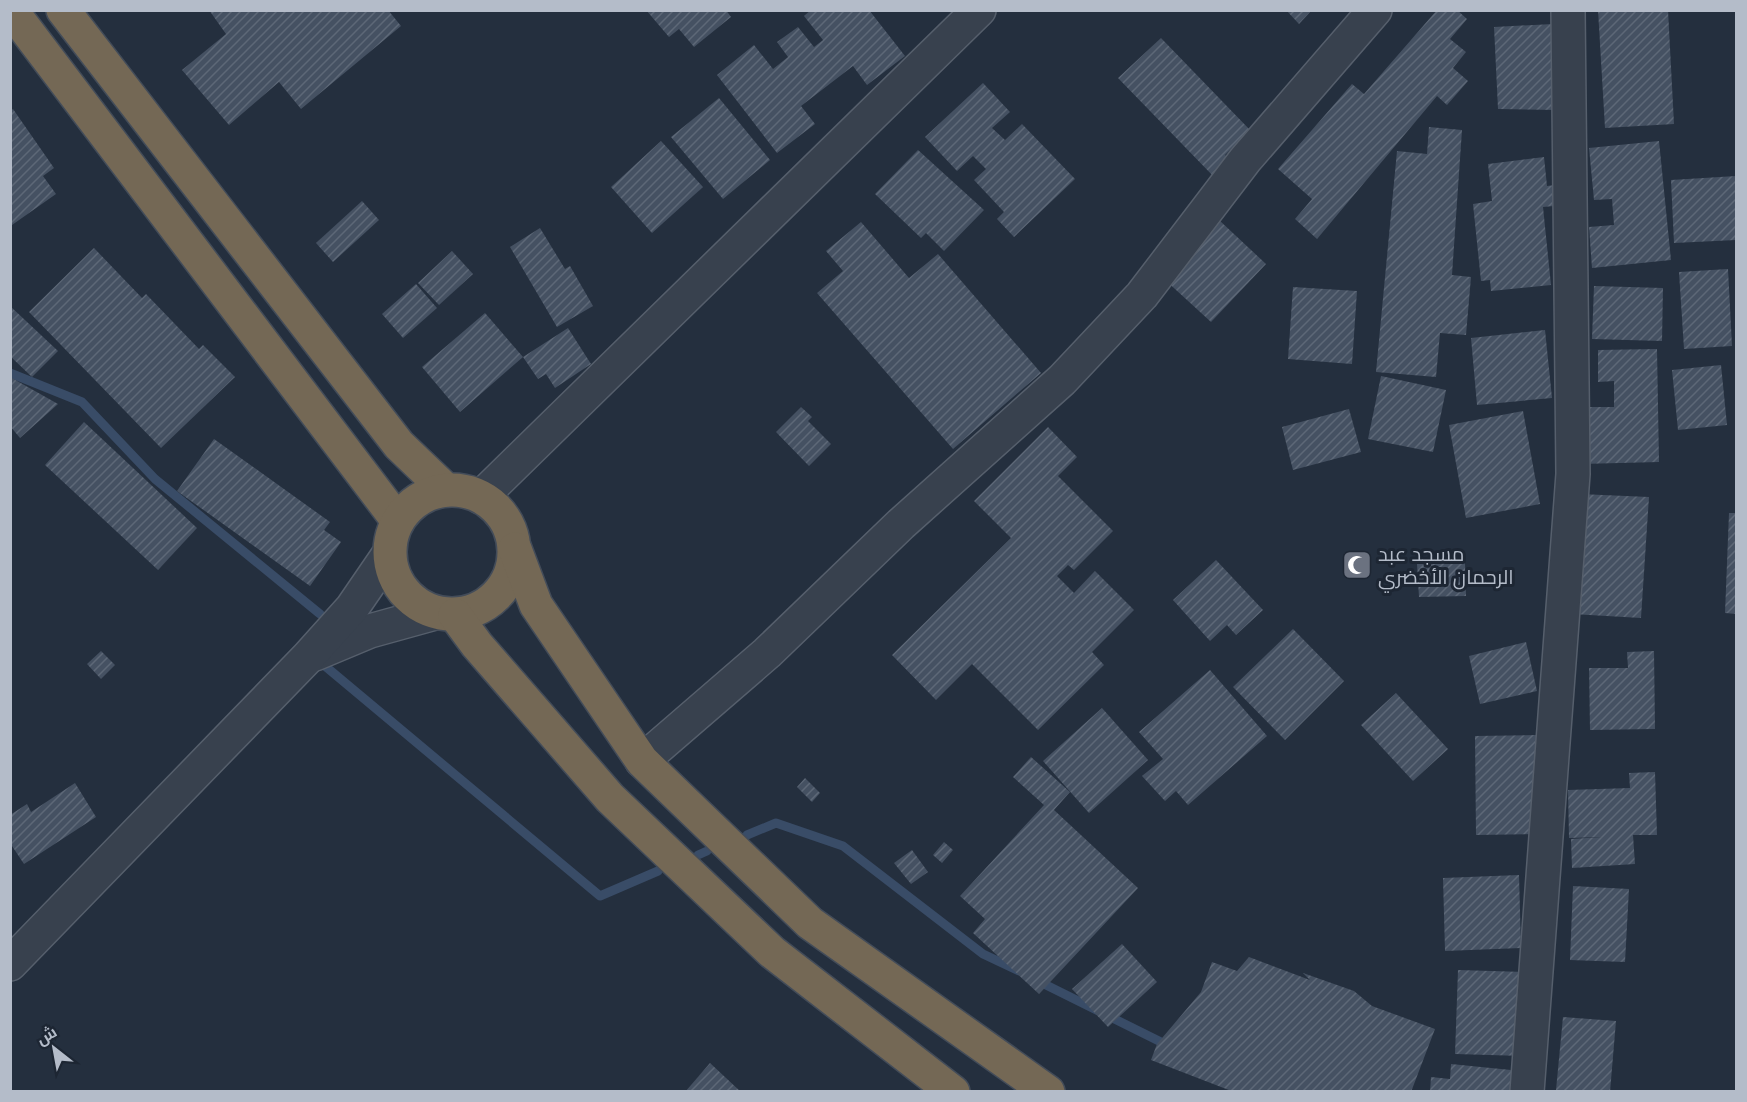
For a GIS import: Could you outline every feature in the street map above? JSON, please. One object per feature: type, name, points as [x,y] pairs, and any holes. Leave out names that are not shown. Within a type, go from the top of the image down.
[{"type":"highway","points":[[11,10],[398,521]]},
{"type":"highway","points":[[63,10],[399,445],[446,490]]},
{"type":"highway","points":[[514,549],[511,573],[499,594],[479,609],[445,614],[417,605],[402,591],[393,573],[389,554],[398,521],[418,501],[446,490],[464,491],[481,497],[498,510],[510,528],[514,549],[536,605],[642,761],[810,923],[1048,1092]]},
{"type":"highway","points":[[445,614],[477,645],[610,798],[763,944],[953,1092]]},
{"type":"street","points":[[481,497],[979,10]]},
{"type":"street","points":[[642,761],[767,653],[901,524],[1062,380],[1142,295],[1245,160],[1375,10]]},
{"type":"street","points":[[1527,1092],[1573,474],[1568,10]]},
{"type":"street","points":[[10,964],[308,657],[352,608],[389,554]]},
{"type":"street","points":[[308,657],[370,631],[445,614]]},
{"type":"building","points":[[209,10],[388,10],[401,26],[301,109],[279,82],[229,125],[182,70],[226,34]]},
{"type":"building","points":[[646,10],[726,10],[731,17],[694,47],[679,29],[669,37]]},
{"type":"building","points":[[811,10],[869,10],[905,56],[867,85],[853,66],[801,106],[815,124],[777,153],[717,75],[754,45],[773,69],[788,57],[777,42],[798,27],[814,47],[823,40],[804,16]]},
{"type":"building","points":[[1286,10],[1312,10],[1299,24]]},
{"type":"building","points":[[1437,10],[1457,10],[1467,19],[1450,39],[1466,52],[1453,68],[1468,81],[1447,105],[1437,96],[1317,239],[1295,219],[1312,199],[1278,169],[1352,84],[1364,94]]},
{"type":"building","points":[[1598,10],[1668,10],[1674,124],[1605,128]]},
{"type":"building","points":[[1553,24],[1557,110],[1498,109],[1494,27]]},
{"type":"building","points":[[1161,38],[1250,130],[1225,155],[1232,162],[1215,178],[1118,78]]},
{"type":"building","points":[[983,83],[1010,112],[992,128],[1005,140],[1022,124],[1075,179],[1014,237],[997,219],[1004,212],[974,180],[986,169],[973,156],[957,171],[925,137]]},
{"type":"building","points":[[719,98],[770,160],[723,199],[671,137]]},
{"type":"building","points":[[13,109],[54,168],[43,176],[56,194],[12,225],[10,111]]},
{"type":"building","points":[[1429,127],[1462,130],[1452,275],[1471,277],[1466,335],[1440,333],[1436,377],[1376,372],[1397,151],[1427,154]]},
{"type":"building","points":[[661,141],[703,187],[652,233],[611,187]]},
{"type":"building","points":[[1659,141],[1671,260],[1592,268],[1589,227],[1614,225],[1612,199],[1594,200],[1589,148]]},
{"type":"building","points":[[918,150],[984,210],[944,251],[926,233],[921,238],[875,194]]},
{"type":"building","points":[[1544,157],[1547,186],[1563,184],[1565,205],[1543,207],[1551,285],[1491,291],[1490,280],[1481,281],[1473,204],[1492,201],[1488,164]]},
{"type":"building","points":[[1736,176],[1736,240],[1674,243],[1671,180]]},
{"type":"building","points":[[362,201],[379,220],[333,262],[316,243]]},
{"type":"building","points":[[1219,220],[1266,264],[1211,322],[1163,278]]},
{"type":"building","points":[[861,222],[909,278],[938,254],[1041,373],[953,449],[817,293],[843,271],[826,251]]},
{"type":"building","points":[[540,228],[565,269],[570,266],[593,306],[557,327],[510,247]]},
{"type":"building","points":[[94,248],[142,298],[146,294],[199,349],[203,345],[235,377],[161,448],[29,312]]},
{"type":"building","points":[[452,251],[473,274],[439,305],[418,283]]},
{"type":"building","points":[[1728,269],[1732,346],[1684,349],[1679,272]]},
{"type":"building","points":[[416,284],[437,308],[403,338],[382,314]]},
{"type":"building","points":[[1594,286],[1663,288],[1662,341],[1592,339]]},
{"type":"building","points":[[1293,287],[1357,291],[1352,364],[1288,359]]},
{"type":"building","points":[[10,306],[58,351],[32,377],[10,356]]},
{"type":"building","points":[[485,313],[523,357],[460,412],[422,367]]},
{"type":"building","points":[[568,328],[591,364],[555,388],[546,374],[538,379],[523,357]]},
{"type":"building","points":[[1545,330],[1552,398],[1477,405],[1471,338]]},
{"type":"building","points":[[1657,349],[1659,462],[1581,464],[1580,407],[1614,407],[1614,381],[1598,382],[1598,350]]},
{"type":"building","points":[[1721,365],[1727,425],[1678,430],[1672,370]]},
{"type":"building","points":[[1381,376],[1446,390],[1433,452],[1368,439]]},
{"type":"building","points":[[10,377],[58,404],[20,438],[10,426]]},
{"type":"building","points":[[801,407],[812,417],[808,421],[831,444],[809,466],[776,432]]},
{"type":"building","points":[[1349,409],[1361,452],[1293,470],[1282,427]]},
{"type":"building","points":[[1523,411],[1540,504],[1466,518],[1449,425]]},
{"type":"building","points":[[84,422],[197,528],[158,570],[45,465]]},
{"type":"building","points":[[1048,427],[1077,457],[1058,476],[1113,531],[1074,570],[1068,565],[1057,576],[1074,593],[1095,571],[1134,610],[1092,652],[1104,665],[1038,730],[972,664],[936,700],[892,655],[1011,538],[974,501]]},
{"type":"building","points":[[214,439],[330,522],[324,530],[341,542],[310,586],[177,491]]},
{"type":"building","points":[[1580,494],[1649,497],[1641,618],[1572,614]]},
{"type":"building","points":[[1729,513],[1736,513],[1736,614],[1725,613]]},
{"type":"building","points":[[1216,560],[1263,610],[1236,635],[1227,625],[1210,641],[1173,600]]},
{"type":"building","points":[[1465,563],[1466,596],[1419,597],[1417,564]]},
{"type":"building","points":[[1293,629],[1344,681],[1285,740],[1233,687]]},
{"type":"building","points":[[1526,642],[1537,691],[1480,704],[1469,656]]},
{"type":"building","points":[[101,651],[115,665],[101,679],[87,664]]},
{"type":"building","points":[[1654,651],[1655,729],[1590,730],[1589,668],[1628,668],[1627,652]]},
{"type":"building","points":[[1210,670],[1267,736],[1188,805],[1176,791],[1165,801],[1142,776],[1163,759],[1139,732]]},
{"type":"building","points":[[1396,693],[1448,749],[1413,781],[1361,725]]},
{"type":"building","points":[[1102,708],[1148,760],[1089,813],[1043,761]]},
{"type":"building","points":[[1536,735],[1538,834],[1476,835],[1475,736]]},
{"type":"building","points":[[1031,757],[1070,792],[1054,810],[1138,888],[1039,994],[973,933],[985,919],[960,896],[1044,805],[1013,777]]},
{"type":"building","points":[[1655,772],[1657,835],[1633,835],[1635,864],[1572,868],[1571,839],[1602,837],[1569,838],[1568,790],[1630,788],[1629,773]]},
{"type":"building","points":[[805,778],[820,793],[812,802],[797,787]]},
{"type":"building","points":[[75,783],[96,817],[24,864],[10,843],[10,815],[27,804],[31,812]]},
{"type":"building","points":[[944,842],[953,850],[942,863],[933,855]]},
{"type":"building","points":[[912,850],[928,872],[911,884],[894,863]]},
{"type":"building","points":[[1519,875],[1521,948],[1445,951],[1443,878]]},
{"type":"building","points":[[1573,886],[1629,889],[1625,962],[1570,960]]},
{"type":"building","points":[[1122,944],[1157,982],[1108,1027],[1072,989]]},
{"type":"building","points":[[1249,957],[1310,980],[1303,973],[1354,991],[1372,1006],[1435,1029],[1411,1092],[1234,1092],[1151,1060],[1157,1044],[1201,992],[1212,962],[1237,971]]},
{"type":"building","points":[[1458,970],[1525,972],[1523,1056],[1455,1054]]},
{"type":"building","points":[[1563,1017],[1616,1021],[1610,1092],[1556,1090]]},
{"type":"building","points":[[710,1063],[741,1092],[685,1092]]},
{"type":"building","points":[[1451,1064],[1531,1072],[1529,1092],[1430,1092],[1431,1077],[1450,1079]]},
{"type":"waterway","points":[[10,373],[82,402],[155,479],[320,614]]},
{"type":"waterway","points":[[325,666],[600,896],[658,871]]},
{"type":"waterway","points":[[747,835],[776,823],[843,846],[983,954],[1019,971]]},
{"type":"waterway","points":[[698,855],[707,851]]},
{"type":"waterway","points":[[1036,980],[1169,1046]]},
{"type":"place","name":"مسجد عبد الرحمان الأخضري","points":[[1357,565]]}]
